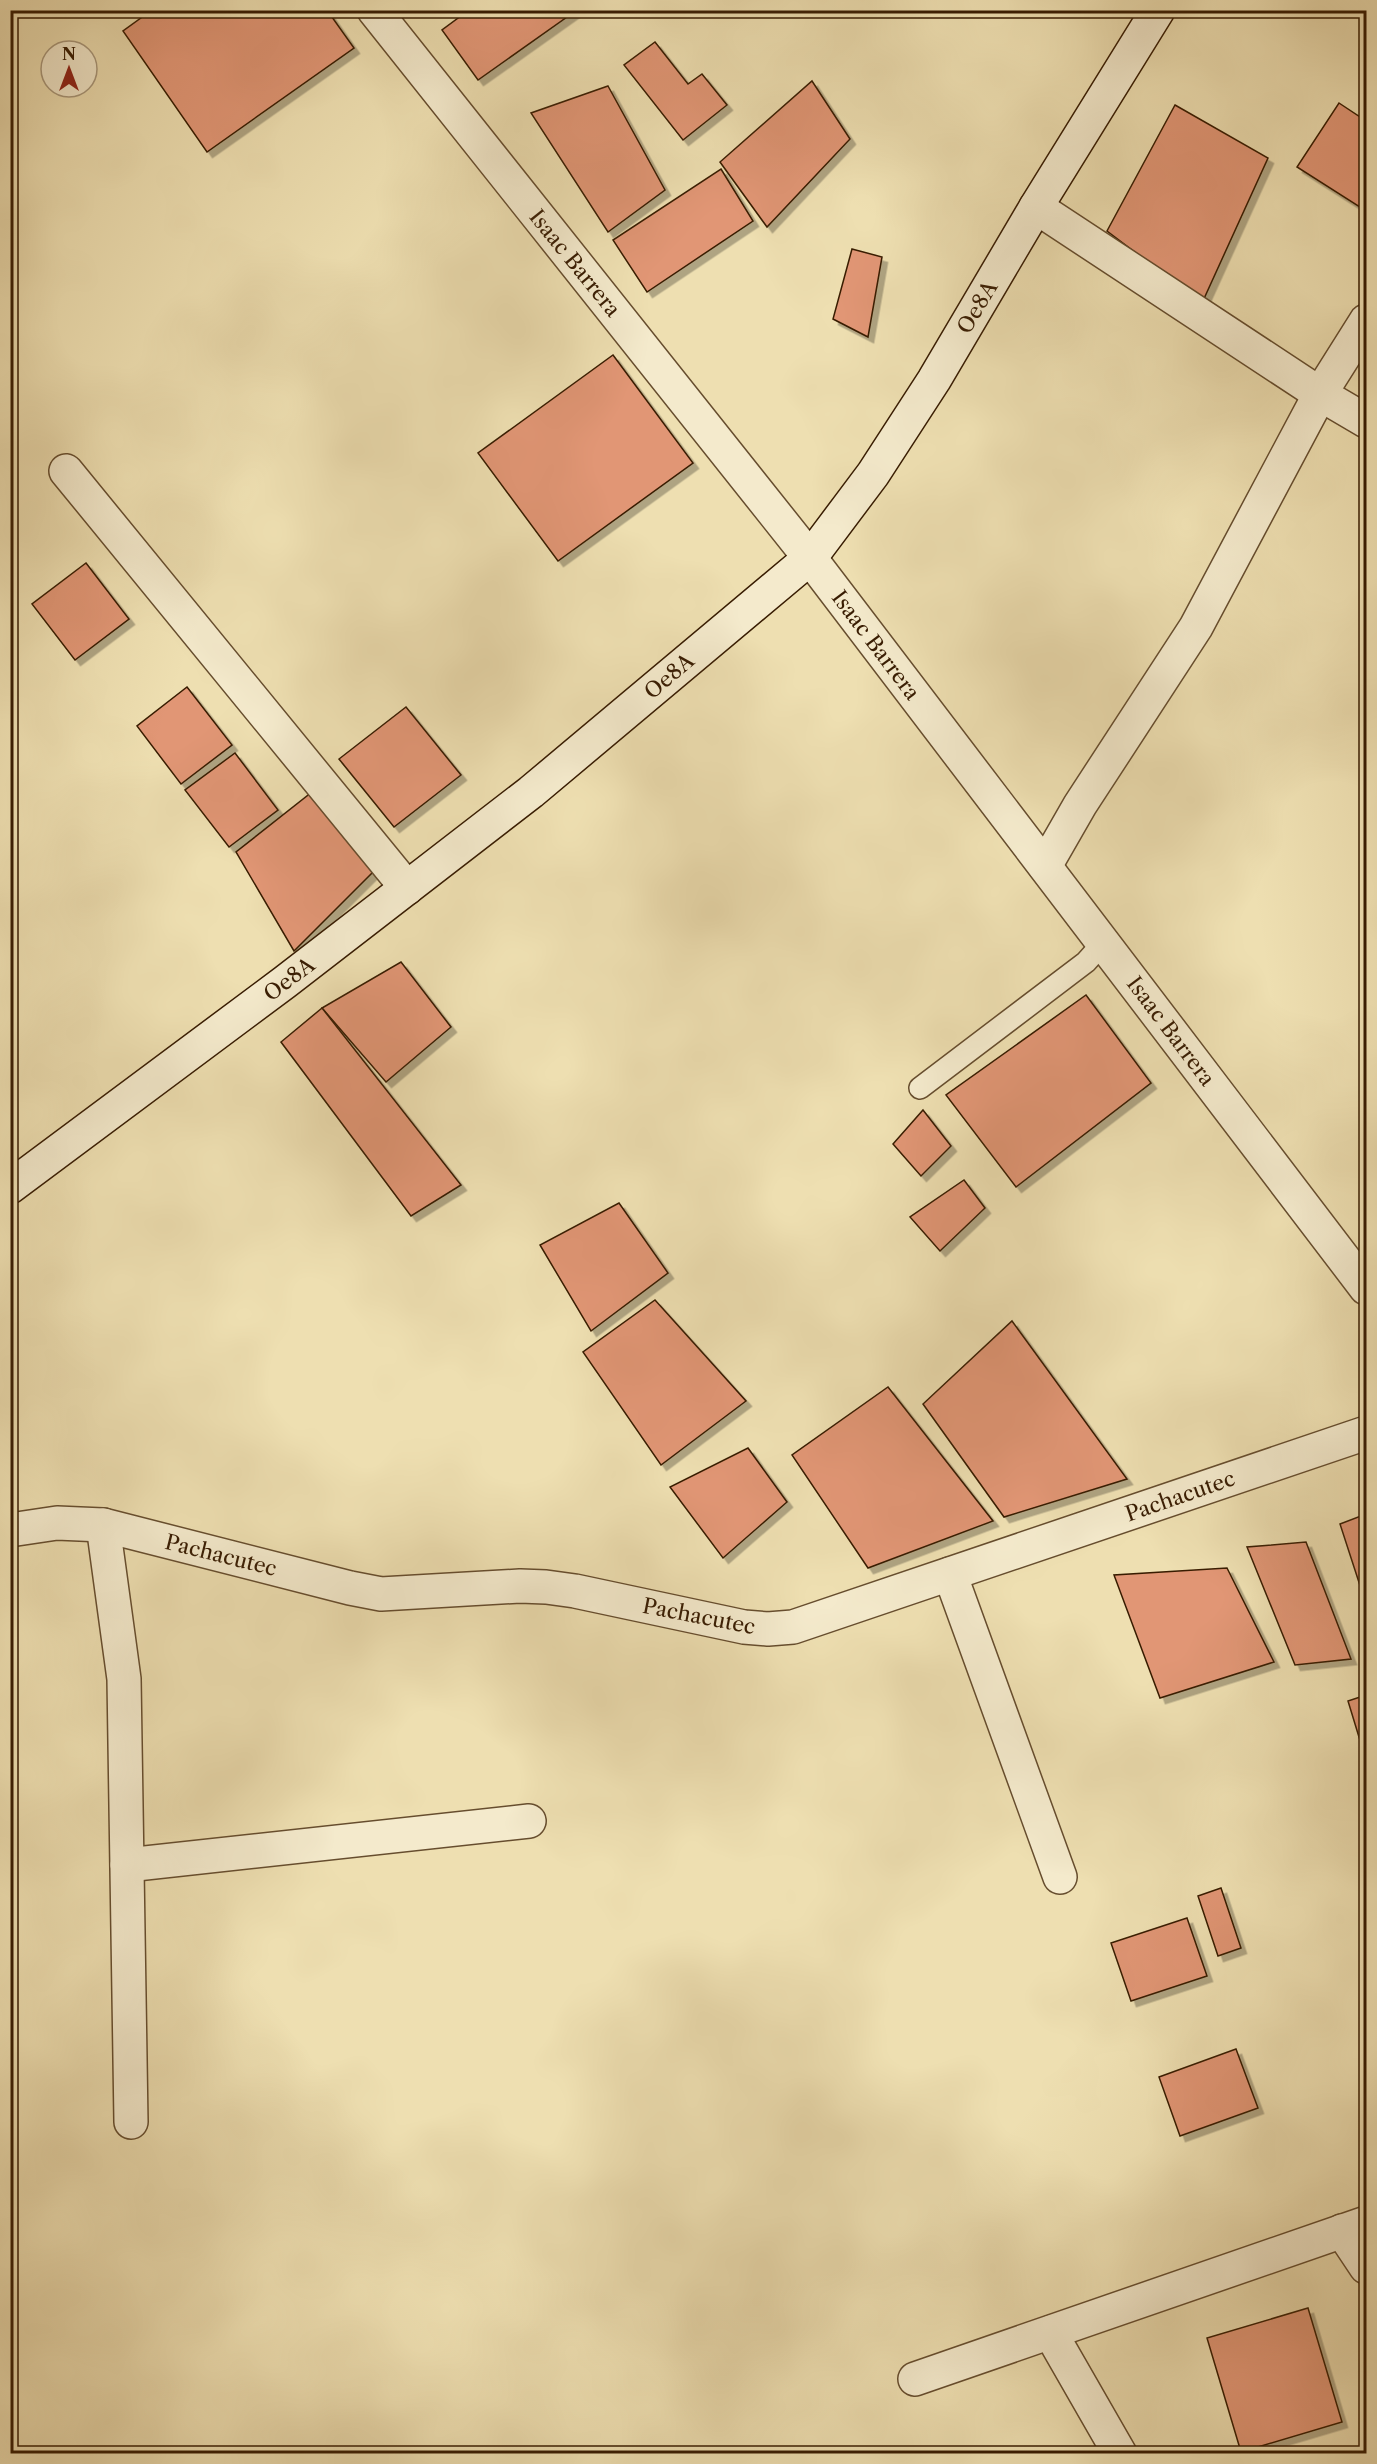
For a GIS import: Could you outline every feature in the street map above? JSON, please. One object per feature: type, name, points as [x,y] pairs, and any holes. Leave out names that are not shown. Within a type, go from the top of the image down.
[{"type":"street","name":"Isaac Barrera","points":[[374,10],[810,558],[1366,1288]]},
{"type":"street","name":"Oe8A","points":[[10,1188],[531,792],[810,558],[873,474],[928,390],[1036,207],[1158,10]]},
{"type":"street","points":[[1036,207],[1320,394],[1366,421]]},
{"type":"street","points":[[1045,866],[1080,806],[1196,627],[1320,394],[1366,321]]},
{"type":"street","points":[[66,471],[407,888]]},
{"type":"street","name":"Pachacutec","points":[[10,1530],[57,1523],[103,1525],[381,1594],[520,1586],[546,1587],[575,1591],[744,1627],[768,1629],[793,1627],[1366,1433]]},
{"type":"street","points":[[103,1525],[124,1679],[131,2122]]},
{"type":"street","points":[[950,1574],[1060,1876]]},
{"type":"street","points":[[127,1865],[529,1821]]},
{"type":"street","points":[[915,2379],[1354,2227],[1366,2267]]},
{"type":"street","points":[[1052,2332],[1120,2454]]},
{"type":"lane","points":[[920,1088],[1086,962],[1103,943]]},
{"type":"building","points":[[152,10],[327,10],[354,48],[207,152],[123,31]]},
{"type":"building","points":[[469,10],[573,10],[574,12],[478,80],[442,30]]},
{"type":"building","points":[[655,42],[688,84],[702,74],[727,105],[683,140],[624,65]]},
{"type":"building","points":[[812,81],[850,139],[767,227],[720,162]]},
{"type":"building","points":[[608,86],[665,190],[608,232],[531,113]]},
{"type":"building","points":[[1339,103],[1366,121],[1366,211],[1297,167]]},
{"type":"building","points":[[1175,105],[1268,158],[1202,303],[1107,231]]},
{"type":"building","points":[[721,169],[753,221],[647,292],[613,240]]},
{"type":"building","points":[[852,249],[882,257],[868,337],[833,319]]},
{"type":"building","points":[[613,355],[693,463],[558,561],[478,453]]},
{"type":"building","points":[[86,563],[129,619],[75,660],[32,604]]},
{"type":"building","points":[[187,687],[232,745],[181,784],[137,726]]},
{"type":"building","points":[[406,707],[461,775],[394,827],[339,759]]},
{"type":"building","points":[[235,753],[278,810],[229,847],[185,790]]},
{"type":"building","points":[[312,792],[385,860],[294,951],[236,852]]},
{"type":"building","points":[[401,962],[451,1027],[386,1082],[322,1008]]},
{"type":"building","points":[[1086,995],[1151,1083],[1016,1187],[946,1095]]},
{"type":"building","points":[[322,1008],[461,1185],[411,1216],[281,1042]]},
{"type":"building","points":[[923,1110],[951,1146],[921,1176],[893,1144]]},
{"type":"building","points":[[964,1180],[985,1208],[940,1251],[910,1217]]},
{"type":"building","points":[[619,1203],[668,1273],[591,1331],[540,1245]]},
{"type":"building","points":[[655,1300],[746,1401],[661,1465],[583,1352]]},
{"type":"building","points":[[1012,1321],[1127,1479],[1004,1517],[923,1404]]},
{"type":"building","points":[[888,1387],[993,1521],[868,1568],[792,1455]]},
{"type":"building","points":[[748,1448],[787,1502],[723,1558],[670,1487]]},
{"type":"building","points":[[1366,1514],[1366,1604],[1340,1524]]},
{"type":"building","points":[[1306,1542],[1351,1659],[1295,1665],[1247,1547]]},
{"type":"building","points":[[1227,1568],[1274,1662],[1160,1698],[1114,1575]]},
{"type":"building","points":[[1366,1695],[1366,1760],[1348,1701]]},
{"type":"building","points":[[1221,1888],[1241,1948],[1218,1956],[1198,1896]]},
{"type":"building","points":[[1187,1918],[1207,1976],[1131,2001],[1111,1943]]},
{"type":"building","points":[[1236,2049],[1258,2108],[1180,2136],[1159,2077]]},
{"type":"building","points":[[1308,2308],[1342,2422],[1241,2452],[1207,2338]]}]
